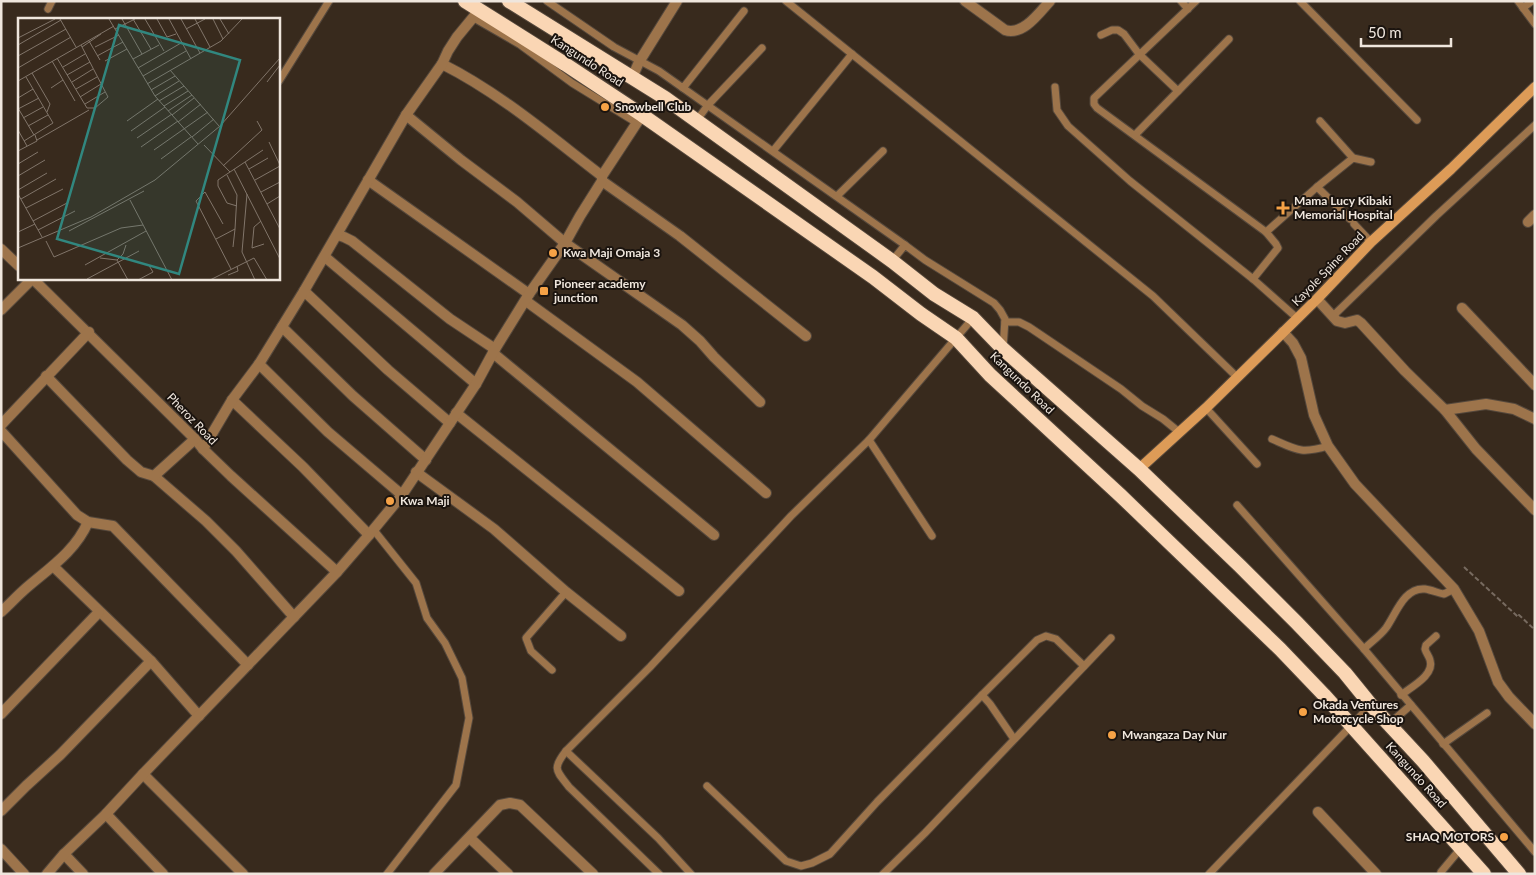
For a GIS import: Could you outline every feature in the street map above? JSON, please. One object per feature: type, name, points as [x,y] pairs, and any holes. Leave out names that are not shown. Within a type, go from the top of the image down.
[{"type":"highway","name":"Kangundo Road","points":[[465,1],[477,14],[640,119],[865,271],[920,314],[956,338],[990,375],[1219,589],[1299,669],[1484,874]]},
{"type":"highway","name":"Kangundo Road","points":[[509,1],[696,120],[892,261],[934,294],[973,318],[1002,349],[1139,469],[1297,623],[1423,760],[1520,874]]},
{"type":"main road","name":"Kayole Spine Road","points":[[1139,469],[1206,408],[1317,299],[1371,242],[1535,87]]},
{"type":"street","points":[[632,78],[639,62],[677,1]]},
{"type":"street","points":[[965,1],[1010,32],[1022,29],[1050,1]]},
{"type":"street","points":[[203,450],[232,400],[259,364],[325,257],[406,116],[442,64],[457,37],[477,14]]},
{"type":"street","points":[[442,64],[460,73],[521,114],[806,336]]},
{"type":"street","points":[[406,116],[517,202],[565,243],[682,325],[760,402]]},
{"type":"street","points":[[47,874],[64,854],[106,814],[337,572],[402,495],[476,384],[527,297],[565,243],[602,178],[640,119]]},
{"type":"street","points":[[368,180],[527,297],[637,382],[766,493]]},
{"type":"street","points":[[338,235],[352,242],[494,351],[714,535]]},
{"type":"street","points":[[1,250],[18,265]]},
{"type":"street","points":[[325,257],[476,384]]},
{"type":"street","points":[[1,310],[31,280]]},
{"type":"street","name":"Pheroz Road","points":[[33,280],[195,439],[203,450],[337,572]]},
{"type":"street","points":[[304,291],[388,370],[450,423]]},
{"type":"street","points":[[1317,299],[1332,316],[1341,322],[1357,320],[1361,323],[1405,371],[1446,410],[1476,448],[1535,510]]},
{"type":"street","points":[[1462,308],[1535,385]]},
{"type":"street","points":[[282,327],[353,396],[426,460]]},
{"type":"street","points":[[1,425],[88,332]]},
{"type":"street","points":[[1283,332],[1293,343],[1301,358],[1314,415],[1328,446],[1355,484],[1454,589],[1479,631],[1498,682],[1509,698],[1535,724]]},
{"type":"street","points":[[259,364],[328,432],[402,495]]},
{"type":"street","points":[[46,376],[127,460],[141,472],[154,476],[206,521],[236,551],[294,617]]},
{"type":"street","points":[[232,400],[371,532]]},
{"type":"street","points":[[1446,410],[1486,404],[1514,409],[1535,419]]},
{"type":"street","points":[[456,413],[679,591]]},
{"type":"street","points":[[1,431],[77,515],[88,522],[113,526],[248,665]]},
{"type":"street","points":[[154,476],[195,439]]},
{"type":"street","points":[[416,472],[494,529],[620,636]]},
{"type":"street","points":[[1,612],[74,546],[88,522]]},
{"type":"street","points":[[53,566],[150,661],[199,716]]},
{"type":"street","points":[[1,714],[99,612]]},
{"type":"street","points":[[1,811],[60,755],[150,661]]},
{"type":"street","points":[[143,774],[243,874]]},
{"type":"street","points":[[434,874],[500,805],[510,803],[520,805],[593,874]]},
{"type":"street","points":[[1318,812],[1376,874]]},
{"type":"street","points":[[106,814],[163,874]]},
{"type":"street","points":[[470,838],[508,874]]},
{"type":"street","points":[[1,849],[24,874]]},
{"type":"street","points":[[64,854],[83,874]]},
{"type":"lane","points":[[48,9],[52,1]]},
{"type":"lane","points":[[280,79],[329,1]]},
{"type":"lane","points":[[547,1],[614,47],[659,71],[708,104],[925,260],[994,303],[1006,319],[1002,349]]},
{"type":"lane","points":[[786,1],[1153,296],[1237,377]]},
{"type":"lane","points":[[1181,1],[1188,9]]},
{"type":"lane","points":[[1196,1],[1094,98],[1094,104],[1266,232],[1278,248],[1253,279]]},
{"type":"lane","points":[[1300,1],[1417,120]]},
{"type":"lane","points":[[1518,1],[1535,24]]},
{"type":"lane","points":[[1523,8],[1532,1]]},
{"type":"lane","points":[[683,88],[744,11]]},
{"type":"lane","points":[[1101,35],[1112,30],[1118,30],[1124,34],[1139,54],[1178,91]]},
{"type":"lane","points":[[1135,135],[1229,39]]},
{"type":"lane","points":[[696,120],[708,104],[762,48]]},
{"type":"lane","points":[[773,151],[852,54]]},
{"type":"lane","points":[[1055,87],[1057,110],[1068,126],[1130,181],[1253,279],[1297,318]]},
{"type":"lane","points":[[1320,121],[1353,158],[1370,162]]},
{"type":"lane","points":[[1332,316],[1436,216],[1535,125]]},
{"type":"lane","points":[[837,196],[883,151]]},
{"type":"lane","points":[[1266,232],[1353,158]]},
{"type":"lane","points":[[1317,188],[1371,242]]},
{"type":"lane","points":[[892,261],[905,245]]},
{"type":"lane","points":[[659,874],[569,787],[557,769],[558,762],[566,751],[650,667],[791,516],[869,440],[973,318]]},
{"type":"lane","points":[[1005,322],[1019,322],[1053,342],[1179,432]]},
{"type":"lane","points":[[1206,408],[1257,464]]},
{"type":"lane","points":[[1272,439],[1303,451],[1328,446]]},
{"type":"lane","points":[[869,440],[932,536]]},
{"type":"lane","points":[[1237,505],[1364,649],[1535,852]]},
{"type":"lane","points":[[371,532],[416,583],[427,618],[445,643],[462,678],[469,718],[456,785],[388,874]]},
{"type":"lane","points":[[1364,649],[1386,628],[1404,599],[1411,593],[1425,589],[1444,594],[1454,589]]},
{"type":"lane","points":[[552,670],[532,651],[526,638],[566,592]]},
{"type":"lane","points":[[707,786],[786,861],[801,866],[812,863],[830,854],[877,802],[1037,640],[1046,636],[1056,639],[1084,666]]},
{"type":"lane","points":[[1401,695],[1426,675],[1431,668],[1430,659],[1424,649],[1436,636]]},
{"type":"lane","points":[[883,874],[925,833],[1111,638]]},
{"type":"lane","points":[[982,695],[1014,739]]},
{"type":"lane","points":[[1209,874],[1371,705]]},
{"type":"lane","points":[[1389,724],[1410,705]]},
{"type":"lane","points":[[1443,744],[1487,713]]},
{"type":"lane","points":[[566,751],[658,838],[691,874]]},
{"type":"lane","points":[[1441,872],[1461,848]]},
{"type":"path","points":[[1464,567],[1535,630]]},
{"type":"place","name":"Snowbell Club","points":[[605,107]]},
{"type":"place","name":"Mama Lucy Kibaki Memorial Hospital","points":[[1283,208]]},
{"type":"place","name":"Kwa Maji Omaja 3","points":[[553,253]]},
{"type":"place","name":"Pioneer academy junction","points":[[544,291]]},
{"type":"place","name":"Kwa Maji","points":[[390,501]]},
{"type":"place","name":"Okada Ventures Motorcycle Shop","points":[[1303,712]]},
{"type":"place","name":"Mwangaza Day Nur","points":[[1112,735]]},
{"type":"place","name":"SHAQ MOTORS","points":[[1504,837]]}]
